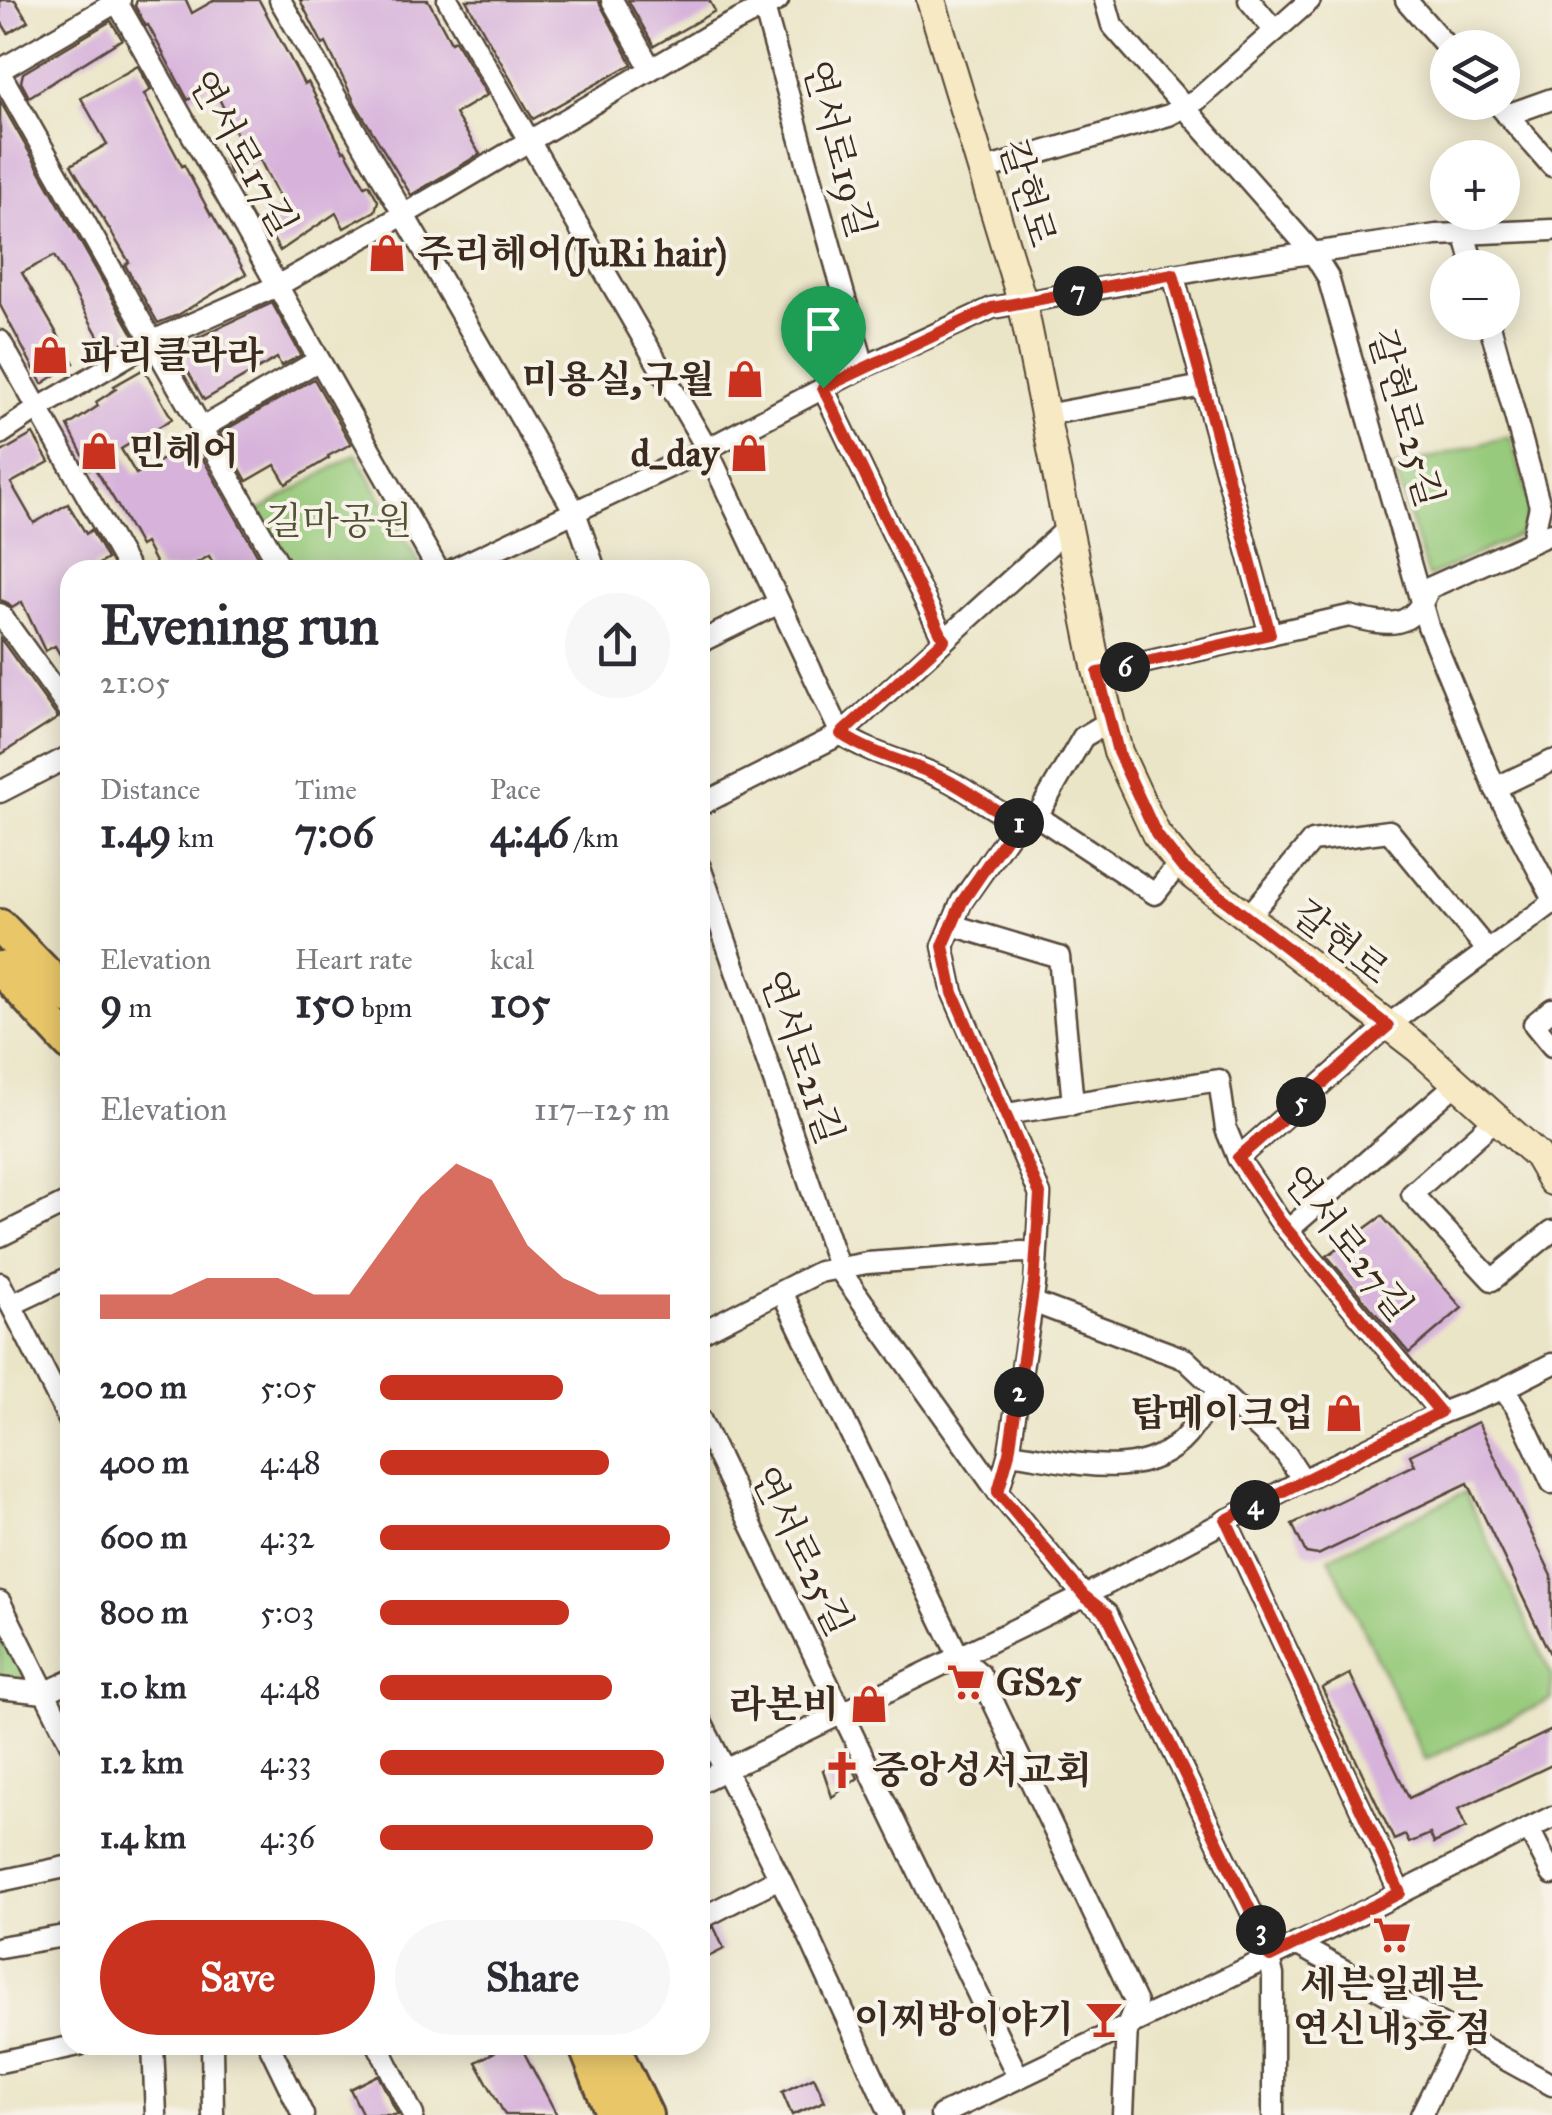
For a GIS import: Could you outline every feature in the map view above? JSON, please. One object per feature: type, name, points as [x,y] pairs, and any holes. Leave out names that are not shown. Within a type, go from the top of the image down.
[{"type":"main road","name":"갈현로","points":[[931,0],[1022,301],[1098,673],[1118,752],[1152,826],[1180,863],[1388,1026],[1497,1118],[1537,1155],[1552,1182]]},
{"type":"main road","points":[[0,926],[60,988]]},
{"type":"main road","points":[[0,968],[60,1033]]},
{"type":"main road","points":[[589,2055],[613,2115]]},
{"type":"main road","points":[[617,2055],[646,2115]]},
{"type":"street","points":[[280,0],[575,512],[592,560]]},
{"type":"street","points":[[448,0],[706,450],[841,734],[859,746],[948,780],[1001,815],[1030,820],[1155,894],[1180,863]]},
{"type":"street","points":[[612,0],[651,70]]},
{"type":"street","name":"갈현로25길","points":[[1105,0],[1112,26],[1313,253],[1328,277],[1428,626],[1495,788],[1552,900]]},
{"type":"street","points":[[1249,0],[1274,31]]},
{"type":"street","points":[[982,170],[1184,107],[1197,100],[1310,0]]},
{"type":"street","points":[[1406,0],[1432,30]]},
{"type":"street","name":"연서로17길","points":[[154,341],[0,71],[119,1],[277,286]]},
{"type":"street","name":"연서로19길","points":[[0,434],[154,341],[277,286],[405,214],[768,2],[864,367]]},
{"type":"street","points":[[1520,105],[1552,99]]},
{"type":"street","points":[[1512,120],[1552,166]]},
{"type":"street","points":[[473,560],[992,308],[1173,274],[1436,235],[1552,230]]},
{"type":"street","points":[[1464,234],[1469,250]]},
{"type":"street","points":[[1173,274],[1270,634]]},
{"type":"street","points":[[277,286],[432,560]]},
{"type":"street","points":[[1494,340],[1540,506],[1532,542]]},
{"type":"street","points":[[0,341],[124,560]]},
{"type":"street","points":[[154,341],[276,560]]},
{"type":"street","points":[[202,428],[319,360]]},
{"type":"street","points":[[1045,415],[1203,386]]},
{"type":"street","points":[[823,388],[944,640]]},
{"type":"street","points":[[710,800],[841,734],[1068,528]]},
{"type":"street","points":[[1098,673],[1349,616],[1379,624],[1408,620],[1422,606],[1429,588],[1552,534]]},
{"type":"street","points":[[710,637],[779,603]]},
{"type":"street","points":[[0,614],[60,697]]},
{"type":"street","points":[[998,1492],[1009,1453],[1032,1302],[1040,1194],[953,993],[943,946],[962,902],[1010,832],[1030,820],[1084,738],[1110,721]]},
{"type":"street","points":[[0,792],[60,761]]},
{"type":"street","points":[[1495,788],[1552,761]]},
{"type":"street","name":"갈현로","points":[[1248,917],[1312,841],[1388,832],[1488,951]]},
{"type":"street","points":[[1388,1026],[1552,900]]},
{"type":"street","name":"연서로21길","points":[[710,913],[839,1268]]},
{"type":"street","points":[[952,925],[1059,957],[1073,1104]]},
{"type":"street","points":[[1552,1009],[1534,1024],[1552,1046]]},
{"type":"street","name":"갈현로","points":[[1238,1158],[1388,1026]]},
{"type":"street","name":"연서로27길","points":[[1006,1114],[1219,1080],[1226,1129],[1238,1158],[1288,1230],[1440,1412]]},
{"type":"street","points":[[1288,1230],[1457,1083]]},
{"type":"street","points":[[1497,1118],[1412,1194],[1492,1280],[1552,1231]]},
{"type":"street","points":[[0,1236],[60,1206]]},
{"type":"street","points":[[710,1328],[819,1272],[867,1263],[1036,1253]]},
{"type":"street","points":[[839,1268],[998,1492],[1084,1596],[1107,1614],[1264,1938],[1273,1975],[1273,2115]]},
{"type":"street","points":[[12,1305],[60,1281]]},
{"type":"street","points":[[0,1283],[60,1402]]},
{"type":"street","points":[[782,1292],[958,1654],[980,1674],[1136,2003],[1126,2026],[1123,2115]]},
{"type":"street","points":[[1032,1302],[1185,1358],[1286,1454],[1303,1480]]},
{"type":"street","points":[[710,1777],[1084,1596],[1440,1412],[1503,1389],[1552,1364]]},
{"type":"street","points":[[1503,1389],[1516,1407],[1552,1482]]},
{"type":"street","points":[[1009,1453],[1111,1467],[1154,1460],[1184,1438],[1218,1390]]},
{"type":"street","name":"연서로25길","points":[[710,1440],[840,1713]]},
{"type":"street","points":[[1226,1520],[1400,1893]]},
{"type":"street","points":[[0,1602],[60,1724]]},
{"type":"street","points":[[0,1688],[44,1693],[60,1686]]},
{"type":"street","points":[[840,1713],[1018,2077]]},
{"type":"street","points":[[710,1741],[816,1952],[891,2115]]},
{"type":"street","points":[[941,2115],[1552,1817]]},
{"type":"street","points":[[1529,1828],[1552,1874]]},
{"type":"street","points":[[0,1881],[60,1868]]},
{"type":"street","points":[[710,1914],[778,1878]]},
{"type":"street","points":[[0,1947],[60,1937]]},
{"type":"street","points":[[1296,1944],[1552,2084]]},
{"type":"street","points":[[1421,2115],[1460,2036]]},
{"type":"street","points":[[0,2062],[60,2049]]},
{"type":"street","points":[[153,2055],[156,2115]]},
{"type":"street","points":[[212,2055],[213,2115]]},
{"type":"street","points":[[274,2055],[303,2115]]},
{"type":"street","points":[[383,2055],[412,2115]]},
{"type":"green space","points":[[1510,436],[1531,507],[1520,534],[1428,577],[1394,468]]},
{"type":"green space","name":"길마공원","points":[[356,454],[417,560],[287,560],[259,511]]},
{"type":"green space","points":[[1465,1492],[1552,1676],[1552,1699],[1425,1760],[1329,1557]]},
{"type":"green space","points":[[0,1622],[27,1679],[0,1678]]},
{"type":"building","points":[[0,0],[15,0],[28,21],[8,33],[0,20]]},
{"type":"building","points":[[137,0],[186,0],[192,13],[215,0],[259,0],[343,151],[365,186],[369,184],[378,201],[375,211],[344,228],[336,213],[280,251],[261,218],[283,205],[259,158],[230,174],[222,152],[240,142],[212,84],[188,100],[135,6]]},
{"type":"building","points":[[300,0],[428,0],[487,95],[455,114],[480,154],[411,195],[356,105]]},
{"type":"building","points":[[466,0],[598,0],[632,64],[533,119]]},
{"type":"building","points":[[628,0],[709,0],[715,11],[654,46]]},
{"type":"building","points":[[111,21],[122,39],[29,97],[21,82],[23,73]]},
{"type":"building","points":[[138,66],[151,90],[144,94],[246,274],[158,323],[125,265],[129,262],[71,165],[107,144],[81,98]]},
{"type":"building","points":[[0,101],[134,336],[107,352],[54,256],[22,273],[74,363],[42,384],[0,305]]},
{"type":"building","points":[[272,303],[301,355],[281,366],[277,358],[204,400],[175,348]]},
{"type":"building","points":[[144,369],[172,419],[121,449],[136,474],[181,449],[191,466],[203,459],[260,560],[211,560],[209,556],[202,560],[154,560],[145,543],[140,546],[94,467],[90,469],[68,426],[98,406],[96,402],[116,389],[114,386]]},
{"type":"building","points":[[314,379],[351,444],[286,484],[275,465],[247,481],[220,433]]},
{"type":"building","points":[[33,434],[49,462],[11,483],[34,523],[68,504],[86,534],[91,530],[107,559],[60,560],[60,655],[55,646],[45,651],[22,602],[12,608],[0,600],[0,453]]},
{"type":"building","points":[[0,638],[58,718],[0,755]]},
{"type":"building","points":[[1382,1216],[1462,1308],[1409,1353],[1327,1256]]},
{"type":"building","points":[[1478,1422],[1552,1576],[1552,1658],[1468,1483],[1318,1555],[1306,1553],[1292,1524],[1415,1465],[1410,1455]]},
{"type":"building","points":[[1350,1674],[1409,1798],[1552,1730],[1552,1765],[1458,1809],[1466,1828],[1434,1843],[1430,1834],[1409,1843],[1405,1835],[1394,1840],[1322,1688]]},
{"type":"building","name":"중앙성서교회","points":[[847,1756],[858,1778],[832,1797],[823,1770]]},
{"type":"building","points":[[714,1927],[724,1949],[710,1956],[710,1929]]},
{"type":"building","points":[[489,2055],[525,2055],[557,2115],[505,2115],[476,2062]]},
{"type":"building","points":[[378,2075],[398,2115],[363,2115],[350,2089]]},
{"type":"building","points":[[814,2077],[825,2101],[792,2115],[782,2092]]},
{"type":"place","name":"주리헤어(JuRi hair)","points":[[387,253]]},
{"type":"place","name":"파리클라라","points":[[50,355]]},
{"type":"place","name":"미용실,구월","points":[[745,379]]},
{"type":"place","name":"민헤어","points":[[99,451]]},
{"type":"place","name":"d_day","points":[[749,453]]},
{"type":"place","name":"탑메이크업","points":[[1344,1413]]},
{"type":"place","name":"GS25","points":[[966,1682]]},
{"type":"place","name":"라본비","points":[[869,1704]]},
{"type":"place","name":"중앙성서교회","points":[[842,1770]]},
{"type":"place","name":"세븐일레븐 연신내3호점","points":[[1392,1935]]},
{"type":"place","name":"이찌방이야기","points":[[1104,2019]]},
{"type":"route","points":[[1173,274],[1270,634],[1098,673],[1118,752],[1156,834],[1182,867],[1388,1026],[1238,1158],[1280,1221],[1440,1412],[1226,1520],[1400,1893],[1270,1957],[1107,1614],[1084,1596],[998,1492],[1009,1453],[1034,1284],[1040,1194],[953,993],[943,946],[962,902],[1010,832],[1023,824],[1001,815],[948,780],[859,746],[841,734],[944,640],[823,388],[992,308],[1173,274]]}]
